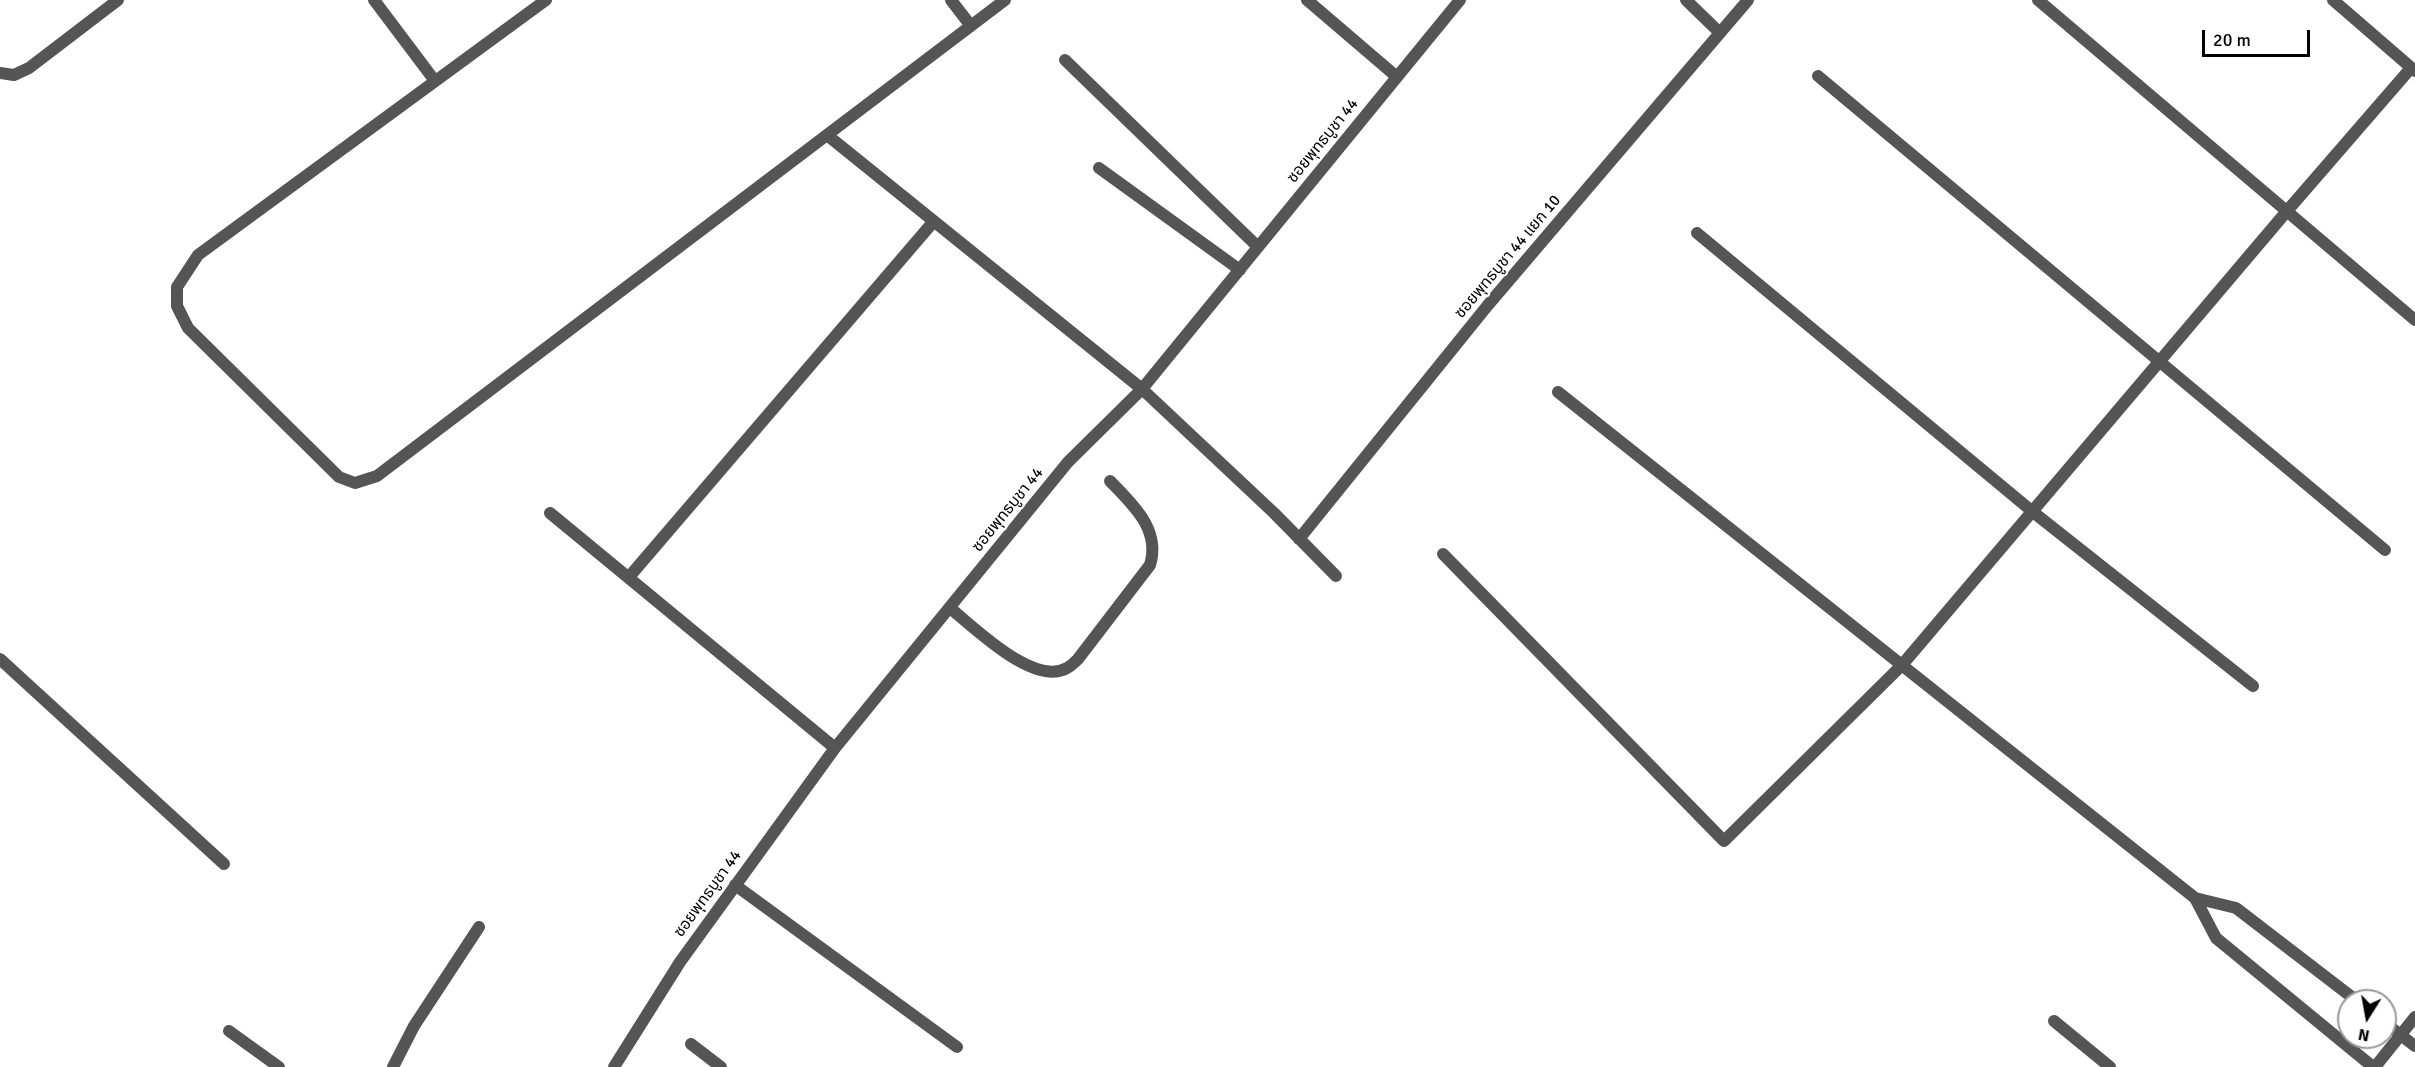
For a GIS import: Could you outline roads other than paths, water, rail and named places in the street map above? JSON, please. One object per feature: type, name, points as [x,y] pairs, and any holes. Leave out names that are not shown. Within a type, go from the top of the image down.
[{"type":"street","points":[[0,73],[14,75],[29,68],[117,0]]},
{"type":"street","points":[[374,0],[435,81]]},
{"type":"street","points":[[546,0],[198,255],[177,287],[177,306],[188,328],[339,477],[355,483],[377,476],[1005,0]]},
{"type":"street","points":[[951,0],[971,26]]},
{"type":"street","points":[[1307,0],[1397,77]]},
{"type":"street","name":"ซอยพุทธบูชา 44","points":[[614,1067],[680,962],[835,748],[1068,462],[1142,389],[1460,0]]},
{"type":"street","points":[[1686,0],[1720,33]]},
{"type":"street","name":"ซอยพุทธบูชา 44 แยก 10","points":[[1299,539],[1488,305],[1748,0]]},
{"type":"street","points":[[2038,0],[2415,320]]},
{"type":"street","points":[[1443,554],[1724,841],[1902,665],[2287,211],[2413,70],[2333,0]]},
{"type":"street","points":[[1065,60],[1258,247]]},
{"type":"street","points":[[1818,76],[2385,550]]},
{"type":"street","points":[[827,135],[1142,389],[1274,513],[1336,576]]},
{"type":"street","points":[[1100,168],[1240,270]]},
{"type":"street","points":[[629,578],[934,221]]},
{"type":"street","points":[[1697,233],[2033,512],[2253,686]]},
{"type":"street","points":[[1558,393],[2195,898],[2216,938],[2374,1067],[2415,1017]]},
{"type":"street","points":[[950,608],[1017,662],[1043,671],[1066,670],[1078,659],[1150,565],[1154,554],[1152,541],[1142,514],[1110,481]]},
{"type":"street","points":[[550,513],[835,748]]},
{"type":"street","points":[[0,659],[224,864]]},
{"type":"street","points":[[735,885],[957,1047]]},
{"type":"street","points":[[2195,898],[2236,908],[2341,989]]},
{"type":"street","points":[[393,1067],[414,1026],[479,927]]},
{"type":"street","points":[[2054,1021],[2110,1067]]},
{"type":"street","points":[[229,1031],[279,1067]]},
{"type":"street","points":[[2397,1033],[2415,1046]]},
{"type":"street","points":[[691,1044],[721,1067]]}]
